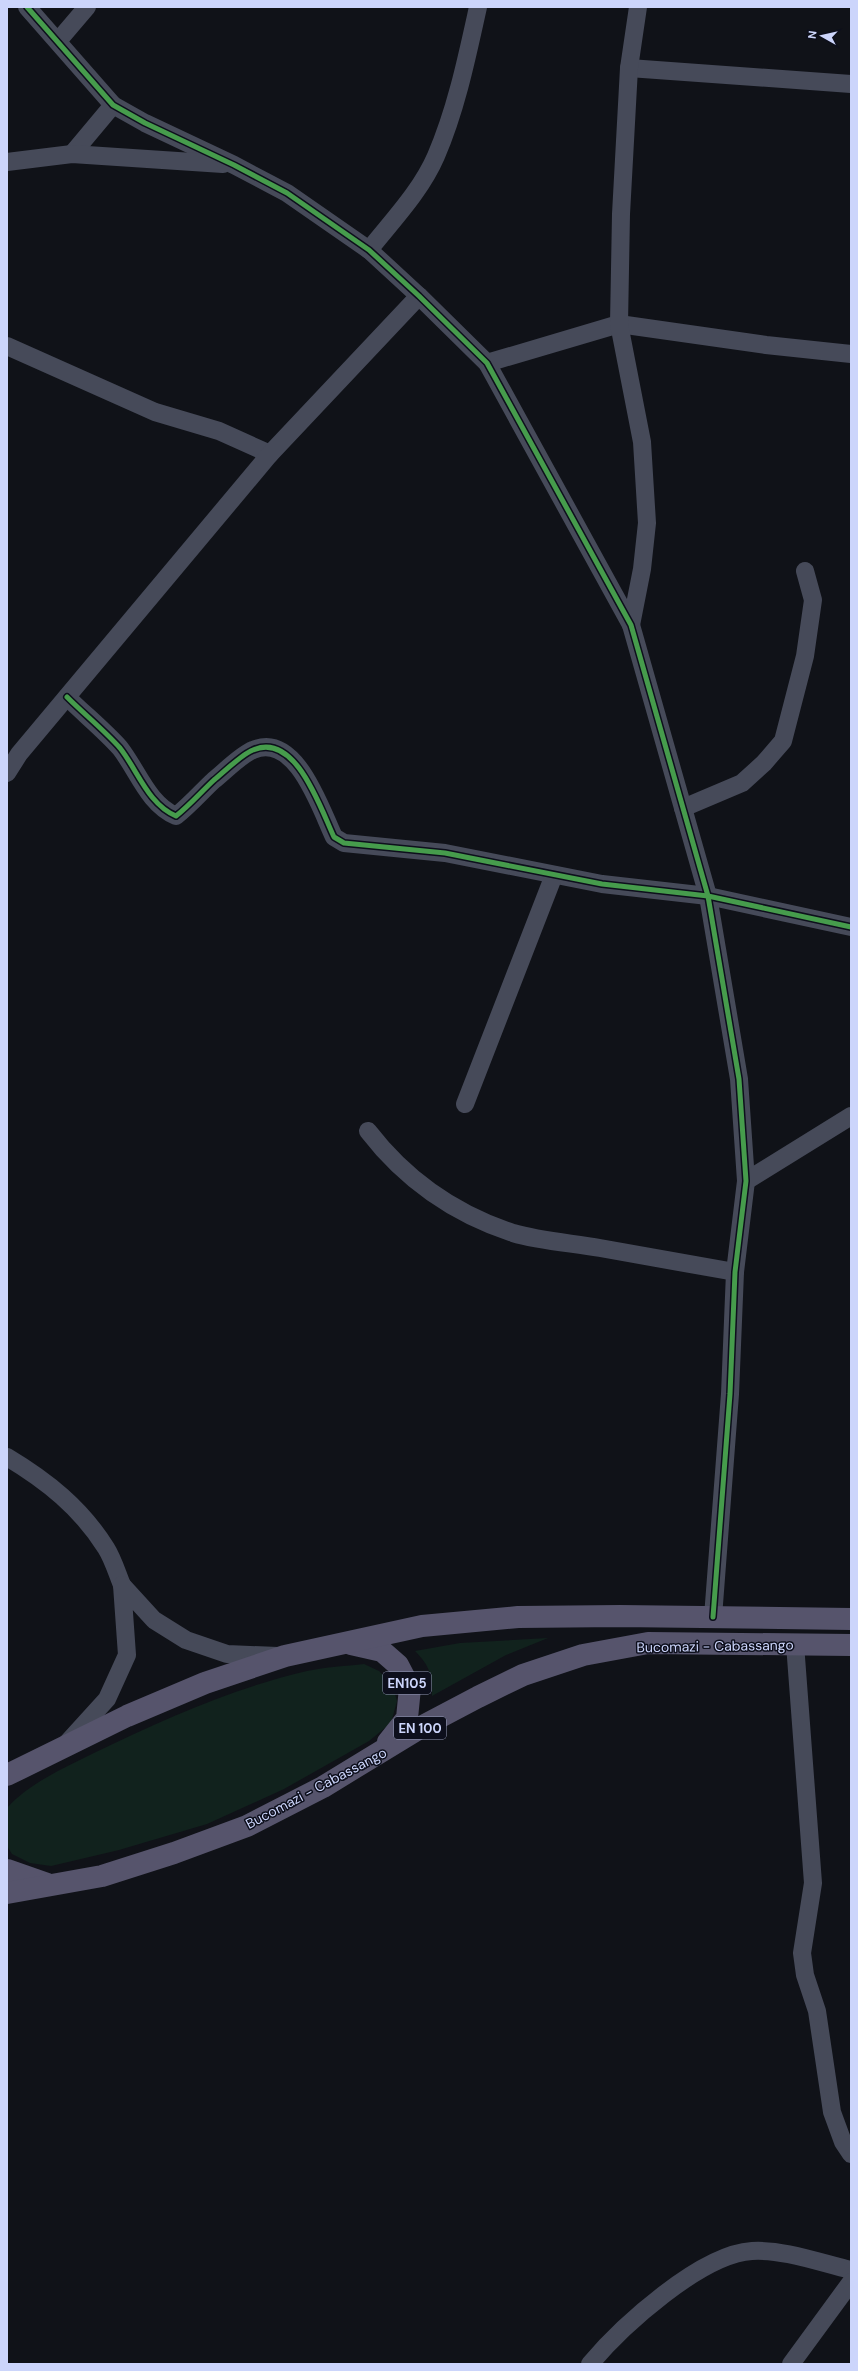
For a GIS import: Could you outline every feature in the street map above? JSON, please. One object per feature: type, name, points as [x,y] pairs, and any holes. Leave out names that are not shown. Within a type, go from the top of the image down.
[{"type":"main road","name":"Bucomazi - Cabassango","points":[[7,1775],[127,1716],[205,1683],[285,1656],[343,1642],[422,1626],[518,1618],[713,1617],[851,1619]]},
{"type":"main road","name":"EN105","points":[[343,1642],[382,1651],[398,1665],[410,1688],[407,1718],[378,1755]]},
{"type":"main road","name":"Bucomazi - Cabassango","points":[[7,1893],[102,1876],[174,1853],[247,1826],[323,1787],[378,1755],[423,1726],[523,1675],[582,1655],[648,1643],[851,1645]]},
{"type":"main road","points":[[7,1870],[51,1886]]},
{"type":"street","points":[[27,7],[112,105],[145,123],[234,165],[287,193],[369,250],[419,296],[487,363],[631,625],[708,896],[739,1079],[746,1181],[734,1272],[730,1394],[713,1617]]},
{"type":"street","points":[[58,41],[87,7]]},
{"type":"street","points":[[369,250],[416,190],[436,157],[466,59],[478,7]]},
{"type":"street","points":[[631,625],[642,569],[647,523],[646,481],[642,442],[619,324],[621,214],[629,68],[638,7]]},
{"type":"street","points":[[629,68],[851,84]]},
{"type":"street","points":[[72,154],[112,105]]},
{"type":"street","points":[[7,162],[72,154],[234,165]]},
{"type":"street","points":[[7,773],[13,749],[67,697],[270,454],[419,296]]},
{"type":"street","points":[[487,363],[619,324],[766,345],[851,354]]},
{"type":"street","points":[[7,346],[155,412],[219,431],[270,454]]},
{"type":"street","points":[[683,808],[742,783],[764,763],[783,740],[805,656],[813,600],[806,571]]},
{"type":"street","points":[[67,697],[120,748],[152,797],[166,811],[176,816],[213,781],[253,750],[270,747],[285,754],[304,773],[334,837],[344,843],[445,853],[602,884],[708,896],[851,927]]},
{"type":"street","points":[[465,1104],[554,875]]},
{"type":"street","points":[[746,1181],[851,1116]]},
{"type":"street","points":[[368,1131],[387,1155],[422,1185],[450,1205],[476,1218],[508,1231],[734,1272]]},
{"type":"street","points":[[7,1457],[41,1477],[78,1510],[107,1549],[122,1585],[127,1655],[107,1699],[62,1748]]},
{"type":"street","points":[[122,1585],[154,1620],[186,1640],[228,1654],[285,1656]]},
{"type":"street","points":[[795,1644],[813,1883],[802,1953],[806,1975],[817,2011],[832,2112],[843,2142],[851,2154]]},
{"type":"street","points":[[590,2364],[649,2306],[694,2274],[726,2257],[752,2251],[788,2254],[851,2270]]},
{"type":"street","points":[[791,2364],[851,2282]]},
{"type":"green space","points":[[548,1638],[506,1655],[432,1696],[431,1676],[424,1661],[415,1651],[460,1643]]},
{"type":"green space","points":[[364,1664],[379,1671],[392,1684],[397,1701],[391,1723],[369,1741],[284,1789],[207,1824],[119,1850],[51,1866],[30,1863],[12,1854],[7,1846],[7,1808],[26,1791],[48,1776],[173,1716],[226,1695],[307,1671]]},
{"type":"cycle path","points":[[27,7],[113,105],[145,123],[234,165],[287,193],[369,250],[419,296],[487,363],[631,625],[708,896],[739,1079],[746,1181],[735,1272],[730,1394],[713,1617]]},
{"type":"cycle path","points":[[67,697],[120,748],[144,786],[158,804],[166,811],[176,816],[214,780],[244,755],[253,750],[268,747],[282,752],[294,762],[305,776],[334,837],[344,843],[445,853],[602,884],[708,896],[851,927]]}]
